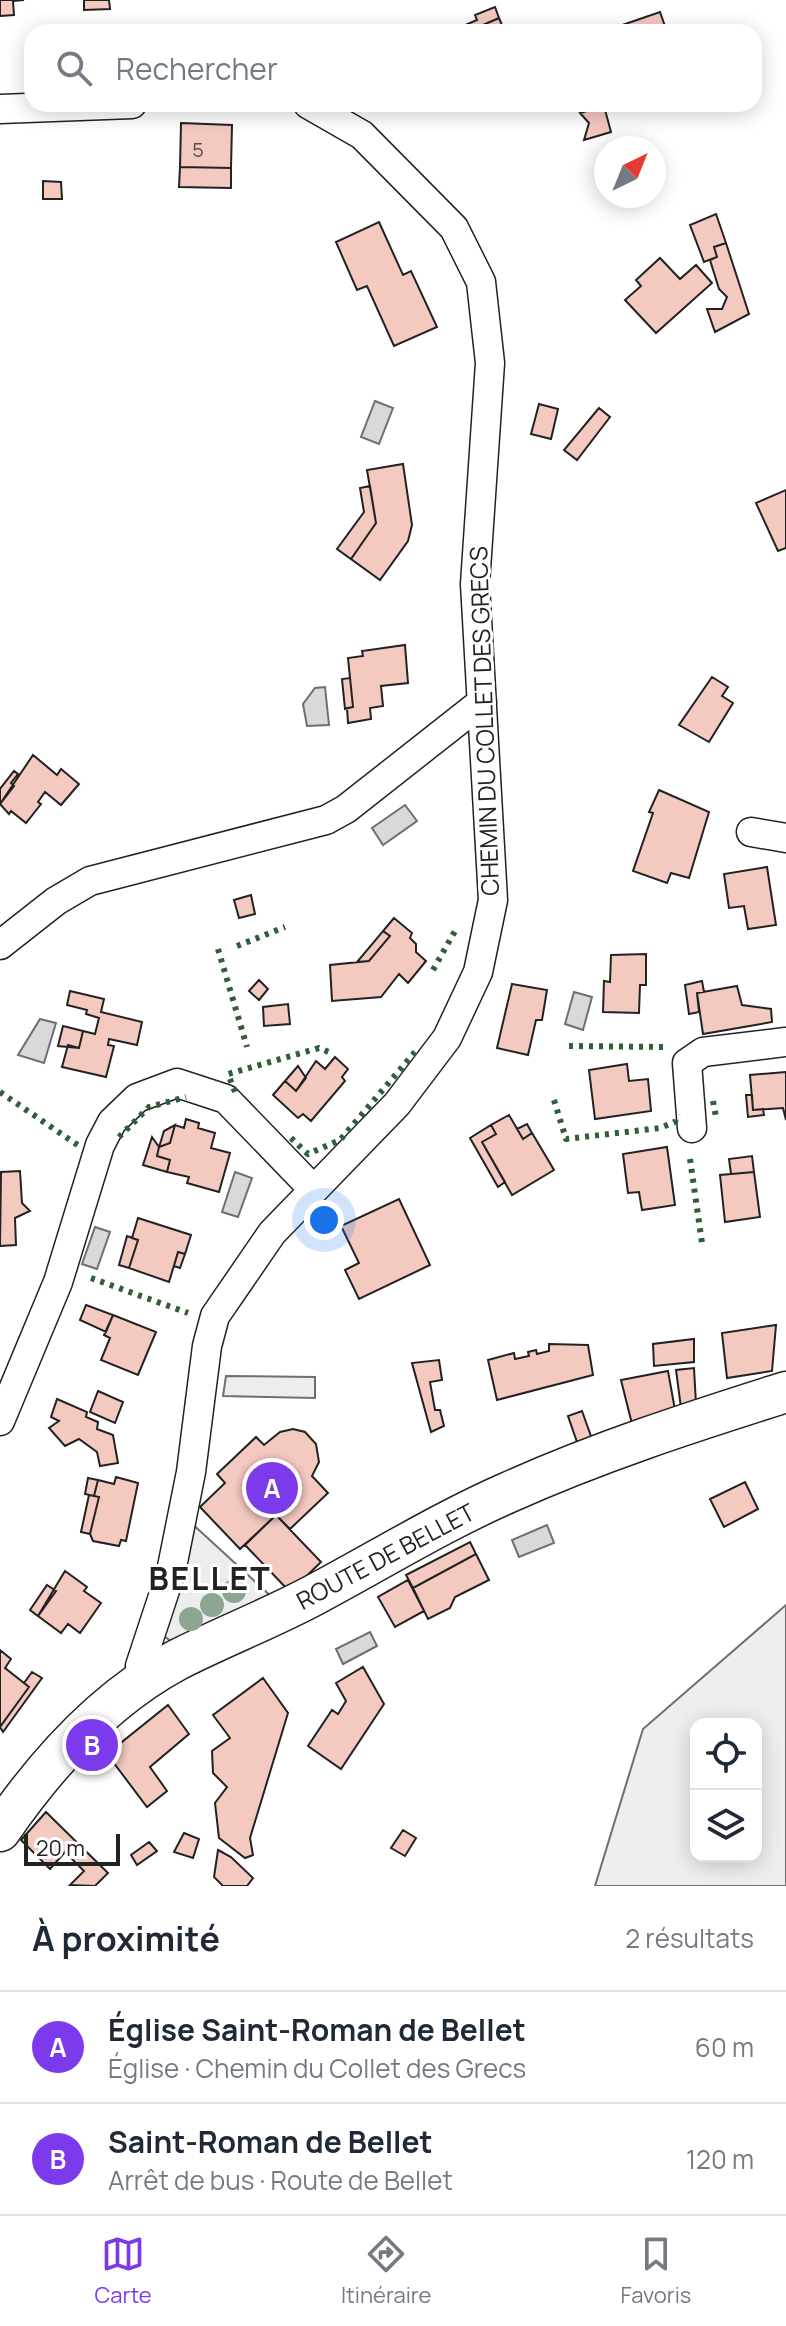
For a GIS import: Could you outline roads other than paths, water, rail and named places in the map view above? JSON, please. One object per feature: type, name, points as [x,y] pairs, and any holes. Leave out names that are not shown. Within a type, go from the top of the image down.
[{"type":"main road","name":"ROUTE DE BELLET","points":[[0,1831],[60,1756],[111,1705],[177,1661],[281,1613],[505,1494],[631,1441],[786,1392]]},
{"type":"street","points":[[0,109],[24,108]]},
{"type":"street","name":"CHEMIN DU COLLET DES GRECS","points":[[145,1680],[140,1666],[174,1557],[191,1472],[204,1359],[215,1316],[272,1233],[426,1070],[447,1038],[478,972],[493,900],[475,584],[490,363],[481,282],[454,228],[362,135],[322,112]]},
{"type":"street","points":[[0,945],[56,901],[90,881],[326,820],[346,809],[482,702]]},
{"type":"street","points":[[751,832],[786,838]]},
{"type":"street","points":[[692,1128],[687,1063],[703,1052],[786,1042]]},
{"type":"street","points":[[0,1421],[58,1282],[100,1145],[112,1122],[137,1098],[177,1083],[207,1090],[226,1099],[313,1189]]},
{"type":"place","name":"Église Saint-Roman de Bellet","points":[[272,1488]]},
{"type":"place","name":"Saint-Roman de Bellet","points":[[92,1745]]},
{"type":"district","name":"BELLET","points":[[210,1579]]}]
